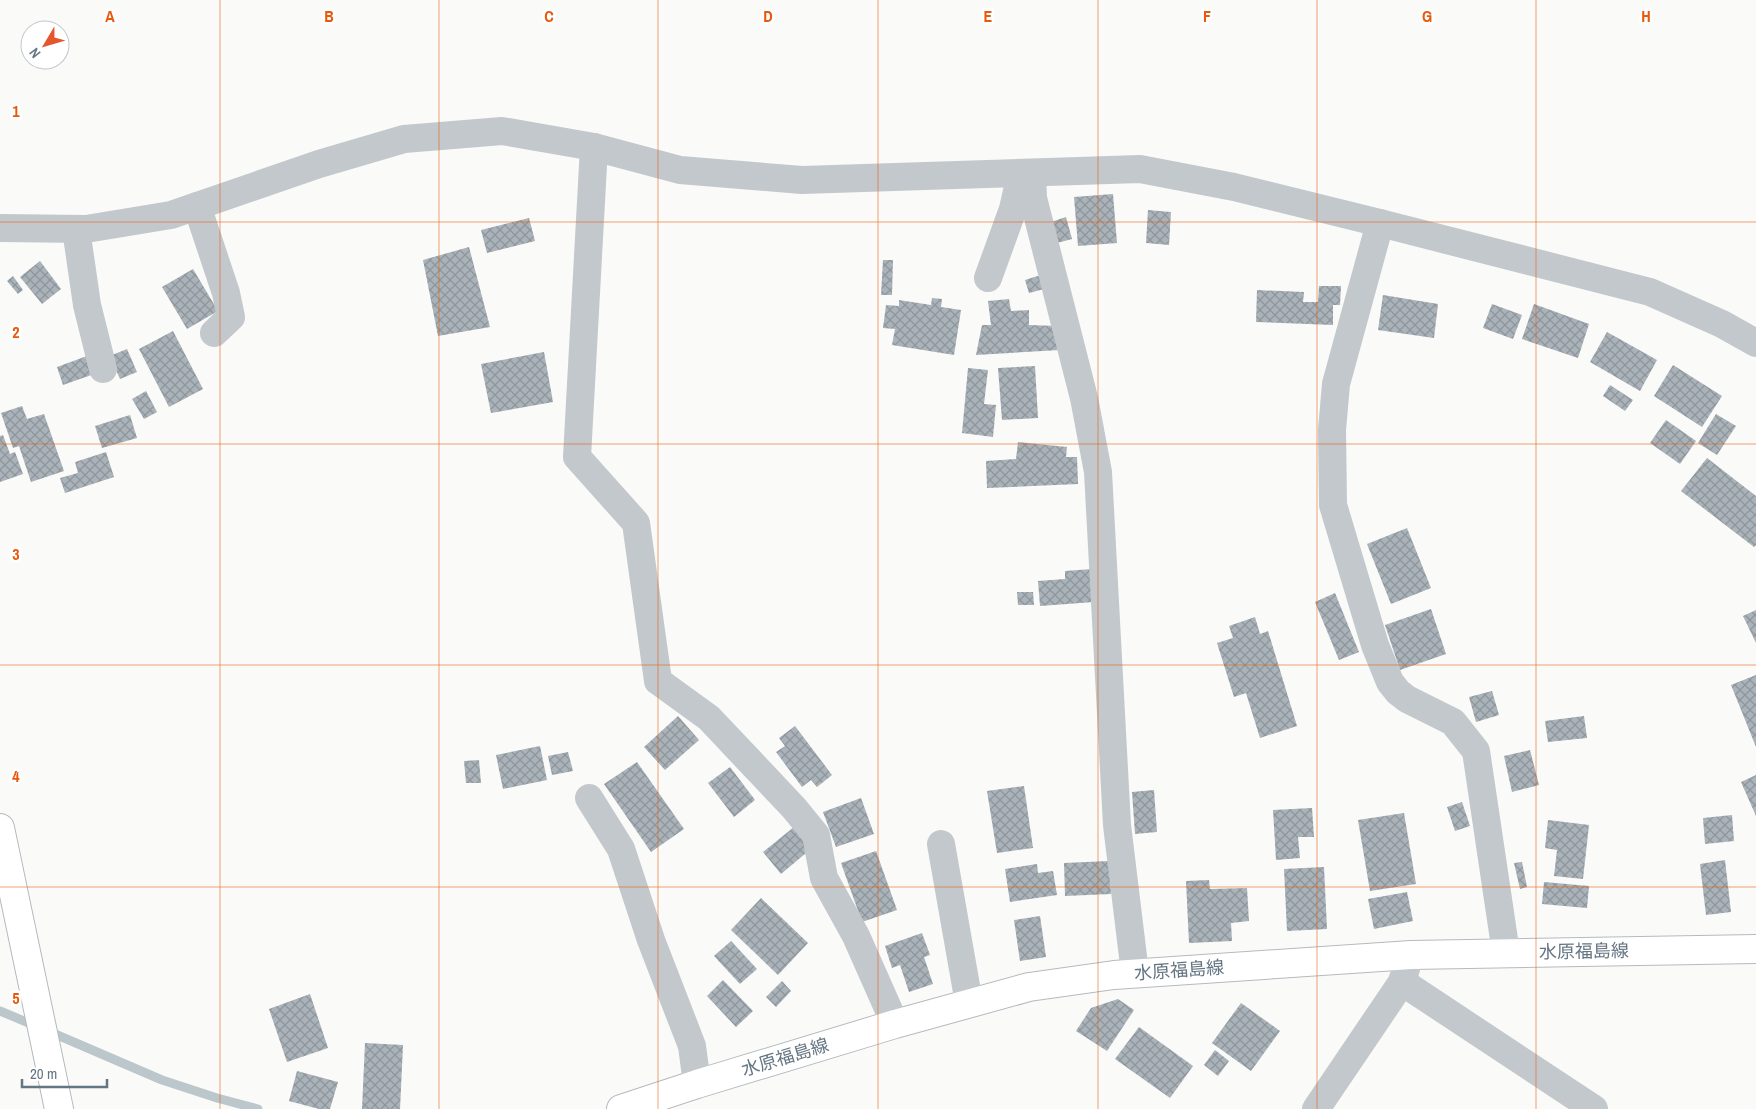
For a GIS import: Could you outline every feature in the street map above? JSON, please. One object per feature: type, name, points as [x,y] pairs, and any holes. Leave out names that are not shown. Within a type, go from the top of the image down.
[{"type":"main road","points":[[0,828],[59,1109]]},
{"type":"main road","name":"水原福島線","points":[[621,1109],[895,1024],[1029,987],[1135,973],[1411,955],[1756,949]]},
{"type":"street","points":[[0,228],[86,229],[171,215],[320,164],[404,140],[502,131],[594,147],[680,170],[802,180],[1140,168],[1234,187],[1380,222],[1650,292],[1722,324],[1756,343]]},
{"type":"street","points":[[594,147],[577,457],[636,523],[658,681],[709,718],[794,808],[816,835],[824,878],[856,936],[895,1024]]},
{"type":"street","points":[[988,278],[1027,173]]},
{"type":"street","points":[[1027,173],[1084,398],[1098,472],[1117,825],[1135,973]]},
{"type":"street","points":[[197,206],[226,292],[231,317],[214,333]]},
{"type":"street","points":[[1380,222],[1336,384],[1332,430],[1333,506],[1372,636],[1390,682],[1407,700],[1453,722],[1476,751],[1506,952]]},
{"type":"street","points":[[76,229],[87,305],[103,369]]},
{"type":"street","points":[[589,798],[621,849],[651,940],[692,1046],[698,1084]]},
{"type":"street","points":[[941,844],[969,1003]]},
{"type":"street","points":[[1316,1109],[1402,982],[1411,955]]},
{"type":"street","points":[[1402,982],[1594,1109]]},
{"type":"building","points":[[1113,194],[1117,243],[1078,246],[1074,197]]},
{"type":"building","points":[[1148,210],[1171,212],[1169,245],[1146,243]]},
{"type":"building","points":[[1066,217],[1072,239],[1057,243],[1051,222]]},
{"type":"building","points":[[529,218],[535,241],[487,253],[481,230]]},
{"type":"building","points":[[469,247],[490,327],[438,336],[423,260]]},
{"type":"building","points":[[883,260],[893,260],[892,295],[881,295]]},
{"type":"building","points":[[40,261],[61,289],[42,304],[20,277]]},
{"type":"building","points":[[193,269],[218,311],[187,329],[162,287]]},
{"type":"building","points":[[1044,274],[1048,288],[1029,293],[1025,280]]},
{"type":"building","points":[[13,276],[23,290],[18,294],[7,281]]},
{"type":"building","points":[[1319,286],[1341,286],[1340,305],[1333,305],[1333,325],[1256,322],[1257,290],[1304,292],[1303,302],[1318,302]]},
{"type":"building","points":[[1383,295],[1438,304],[1434,338],[1378,330]]},
{"type":"building","points":[[932,298],[942,299],[941,307],[961,310],[954,355],[892,345],[895,329],[883,328],[886,305],[899,306],[899,300],[931,305]]},
{"type":"building","points":[[1009,299],[1011,311],[1029,310],[1029,325],[1059,326],[1060,350],[976,355],[982,325],[991,325],[988,301]]},
{"type":"building","points":[[1492,304],[1522,315],[1513,339],[1483,328]]},
{"type":"building","points":[[1534,304],[1589,324],[1578,358],[1522,339]]},
{"type":"building","points":[[173,331],[203,389],[169,407],[139,349]]},
{"type":"building","points":[[1607,332],[1657,360],[1640,391],[1590,362]]},
{"type":"building","points":[[127,349],[137,372],[120,379],[110,356]]},
{"type":"building","points":[[544,352],[553,402],[491,413],[481,364]]},
{"type":"building","points":[[87,356],[94,374],[63,385],[57,367]]},
{"type":"building","points":[[1673,365],[1722,396],[1702,427],[1654,396]]},
{"type":"building","points":[[1035,366],[1038,418],[1002,420],[998,368]]},
{"type":"building","points":[[968,368],[988,370],[984,404],[996,405],[993,437],[962,433]]},
{"type":"building","points":[[1610,385],[1633,400],[1625,411],[1603,396]]},
{"type":"building","points":[[146,391],[157,412],[144,419],[132,399]]},
{"type":"building","points":[[22,406],[27,419],[44,414],[64,471],[31,482],[19,446],[13,448],[1,413]]},
{"type":"building","points":[[1716,414],[1736,426],[1717,455],[1698,443]]},
{"type":"building","points":[[130,415],[137,438],[102,448],[95,426]]},
{"type":"building","points":[[1666,420],[1696,441],[1680,464],[1650,443]]},
{"type":"building","points":[[3,435],[10,454],[15,452],[23,474],[0,482],[0,436]]},
{"type":"building","points":[[1018,442],[1067,447],[1066,457],[1077,457],[1078,484],[987,488],[986,461],[1016,459]]},
{"type":"building","points":[[106,452],[114,477],[65,493],[60,478],[78,473],[75,462]]},
{"type":"building","points":[[1707,458],[1756,496],[1756,545],[1754,547],[1681,491]]},
{"type":"building","points":[[1407,528],[1431,588],[1391,604],[1367,544]]},
{"type":"building","points":[[1092,569],[1094,602],[1040,606],[1038,581],[1065,579],[1065,571]]},
{"type":"building","points":[[1017,592],[1033,592],[1034,605],[1018,605]]},
{"type":"building","points":[[1335,593],[1359,652],[1339,660],[1315,602]]},
{"type":"building","points":[[1431,609],[1446,654],[1400,670],[1385,625]]},
{"type":"building","points":[[1756,610],[1756,643],[1743,616]]},
{"type":"building","points":[[1255,617],[1260,634],[1268,631],[1297,726],[1260,738],[1246,693],[1234,697],[1217,643],[1233,638],[1229,626]]},
{"type":"building","points":[[1756,675],[1756,747],[1731,685]]},
{"type":"building","points":[[1492,691],[1499,715],[1476,722],[1469,697]]},
{"type":"building","points":[[678,716],[699,740],[665,770],[644,747]]},
{"type":"building","points":[[1584,716],[1587,738],[1548,742],[1545,721]]},
{"type":"building","points":[[795,726],[832,775],[817,787],[811,780],[802,787],[776,752],[785,746],[779,738]]},
{"type":"building","points":[[540,746],[547,780],[503,789],[496,755]]},
{"type":"building","points":[[1530,750],[1539,785],[1512,792],[1504,756]]},
{"type":"building","points":[[568,752],[573,771],[552,775],[548,756]]},
{"type":"building","points":[[479,760],[481,783],[466,783],[464,761]]},
{"type":"building","points":[[637,762],[684,829],[651,852],[604,784]]},
{"type":"building","points":[[730,767],[755,800],[734,817],[708,783]]},
{"type":"building","points":[[1756,775],[1756,816],[1741,782]]},
{"type":"building","points":[[1024,786],[1033,848],[997,853],[987,791]]},
{"type":"building","points":[[1154,790],[1157,832],[1135,834],[1132,792]]},
{"type":"building","points":[[861,798],[874,834],[836,847],[823,812]]},
{"type":"building","points":[[1462,802],[1470,826],[1455,831],[1447,807]]},
{"type":"building","points":[[1312,808],[1314,837],[1298,837],[1300,858],[1276,860],[1273,810]]},
{"type":"building","points":[[1404,813],[1416,884],[1370,891],[1358,820]]},
{"type":"building","points":[[1732,815],[1734,841],[1705,844],[1703,818]]},
{"type":"building","points":[[1548,820],[1589,825],[1583,879],[1554,876],[1557,850],[1545,848]]},
{"type":"building","points":[[794,827],[812,848],[781,874],[763,852]]},
{"type":"building","points":[[876,851],[897,910],[862,922],[841,863]]},
{"type":"building","points":[[1725,860],[1731,912],[1706,915],[1700,864]]},
{"type":"building","points":[[1109,861],[1111,894],[1065,896],[1064,863]]},
{"type":"building","points":[[1522,862],[1527,887],[1520,889],[1514,863]]},
{"type":"building","points":[[1037,864],[1038,873],[1053,871],[1057,895],[1010,902],[1005,869]]},
{"type":"building","points":[[1324,867],[1327,929],[1287,931],[1284,869]]},
{"type":"building","points":[[1209,880],[1210,889],[1247,888],[1249,921],[1231,923],[1232,941],[1189,943],[1186,881]]},
{"type":"building","points":[[1544,882],[1589,886],[1587,908],[1542,904]]},
{"type":"building","points":[[1407,892],[1413,921],[1374,929],[1368,899]]},
{"type":"building","points":[[761,898],[808,943],[778,975],[731,930]]},
{"type":"building","points":[[1040,916],[1046,957],[1020,961],[1014,920]]},
{"type":"building","points":[[922,933],[930,955],[924,957],[933,984],[909,992],[900,965],[892,968],[885,946]]},
{"type":"building","points":[[731,941],[757,969],[740,984],[714,956]]},
{"type":"building","points":[[723,980],[753,1011],[736,1027],[707,996]]},
{"type":"building","points":[[782,981],[791,991],[776,1007],[766,997]]},
{"type":"building","points":[[310,994],[328,1048],[287,1062],[269,1009]]},
{"type":"building","points":[[1118,999],[1134,1010],[1107,1051],[1076,1031],[1091,1008]]},
{"type":"building","points":[[1241,1003],[1280,1031],[1251,1071],[1212,1043]]},
{"type":"building","points":[[1139,1027],[1193,1066],[1170,1098],[1115,1059]]},
{"type":"building","points":[[365,1043],[403,1045],[400,1109],[362,1109]]},
{"type":"building","points":[[1215,1050],[1229,1061],[1218,1076],[1204,1065]]},
{"type":"building","points":[[297,1071],[338,1082],[330,1109],[319,1109],[289,1101]]},
{"type":"waterway","points":[[0,1011],[36,1026]]},
{"type":"waterway","points":[[48,1031],[162,1080],[258,1109]]}]
